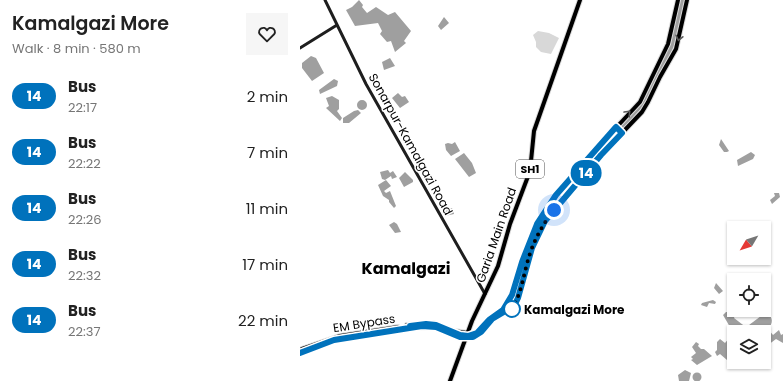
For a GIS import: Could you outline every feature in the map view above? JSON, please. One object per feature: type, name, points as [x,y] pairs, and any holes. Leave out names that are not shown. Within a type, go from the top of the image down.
[{"type":"main road","name":"Sonarpur-Kamalgazi Road","points":[[325,0],[366,84],[485,294]]},
{"type":"main road","name":"Garia Main Road","points":[[450,381],[467,333],[496,272],[512,216],[528,177],[531,165],[534,131],[580,0]]},
{"type":"main road","points":[[408,327],[436,327],[460,337],[470,337],[479,334],[492,319],[511,309],[518,298],[528,260],[537,235],[552,212],[601,155],[644,109],[652,97],[656,76],[668,44],[678,0]]},
{"type":"main road","points":[[300,352],[334,340],[426,324],[436,325],[465,336],[474,335],[480,331],[489,320],[503,310],[510,299],[532,234],[548,206],[587,159],[640,102],[656,76],[676,49],[687,0]]},
{"type":"main road","points":[[300,48],[337,25]]},
{"type":"main road","points":[[616,127],[622,133]]},
{"type":"main road","points":[[408,327],[432,323],[454,331],[467,333]]},
{"type":"main road","points":[[408,327],[431,327],[466,339]]},
{"type":"shaded area","points":[[359,0],[367,13],[376,7],[388,15],[395,12],[411,31],[404,41],[406,43],[395,52],[391,41],[387,42],[380,34],[382,31],[378,23],[355,26],[346,10],[352,7]]},
{"type":"shaded area","points":[[679,0],[685,0],[677,40],[647,102],[602,152],[541,228],[516,300],[511,308],[508,306],[532,239],[549,207],[586,161],[635,110],[665,53]]},
{"type":"shaded area","points":[[444,17],[449,23],[441,30],[438,26]]},
{"type":"shaded area","points":[[538,31],[549,33],[559,38],[551,54],[541,52],[536,47],[536,42],[533,35]]},
{"type":"shaded area","points":[[311,56],[316,58],[324,73],[312,81],[302,68],[302,63]]},
{"type":"shaded area","points":[[390,58],[395,66],[384,70],[382,62]]},
{"type":"shaded area","points":[[334,79],[338,81],[337,86],[320,94],[319,90]]},
{"type":"shaded area","points":[[398,93],[402,97],[405,96],[409,102],[400,108],[392,98]]},
{"type":"shaded area","points":[[332,96],[339,100],[339,109],[337,111],[342,118],[340,121],[326,108],[329,106],[326,98]]},
{"type":"shaded area","points":[[360,100],[364,100],[366,101],[366,109],[360,110],[357,107],[357,103]]},
{"type":"shaded area","points":[[358,110],[361,113],[349,123],[343,123],[343,118]]},
{"type":"shaded area","points":[[721,139],[729,151],[724,152],[719,145]]},
{"type":"shaded area","points":[[455,142],[460,151],[451,156],[446,150],[445,144],[452,144]]},
{"type":"shaded area","points":[[751,152],[755,155],[753,159],[738,166],[737,160]]},
{"type":"shaded area","points":[[464,153],[472,163],[476,173],[469,177],[455,159]]},
{"type":"shaded area","points":[[388,170],[390,173],[393,171],[397,177],[392,179],[391,176],[385,180],[382,179],[380,172]]},
{"type":"shaded area","points":[[405,172],[413,180],[413,182],[404,187],[399,178]]},
{"type":"shaded area","points":[[386,180],[391,186],[384,191],[386,193],[390,191],[396,206],[394,208],[389,200],[383,196],[378,185]]},
{"type":"shaded area","points":[[774,193],[779,193],[780,197],[772,204],[770,200],[775,196]]},
{"type":"shaded area","points":[[451,208],[453,209],[454,214],[445,216],[444,212]]},
{"type":"shaded area","points":[[394,222],[397,224],[401,232],[395,233],[389,225]]},
{"type":"shaded area","points":[[716,283],[723,291],[719,294],[714,288]]},
{"type":"shaded area","points":[[713,300],[716,302],[715,304],[709,303],[707,307],[701,305],[702,303]]},
{"type":"shaded area","points":[[727,312],[727,317],[734,317],[743,325],[729,325],[723,315]]},
{"type":"shaded area","points":[[760,317],[772,318],[770,325],[749,325]]},
{"type":"shaded area","points":[[779,330],[781,335],[783,334],[783,343],[776,339],[771,343],[771,333],[773,335]]},
{"type":"shaded area","points":[[720,339],[725,343],[727,341],[727,360],[720,354],[717,356],[715,352],[717,350],[717,342]]},
{"type":"shaded area","points":[[696,342],[699,344],[698,346],[701,349],[704,349],[712,356],[697,365],[691,360],[693,359],[691,357],[696,353],[692,347]]},
{"type":"shaded area","points":[[685,370],[691,373],[689,381],[679,381],[678,375]]},
{"type":"shaded area","points":[[695,373],[699,373],[701,377],[699,381],[695,381],[693,379],[693,375]]},
{"type":"bus line","name":"14","points":[[300,353],[334,340],[422,326],[441,328],[454,335],[468,338],[479,334],[492,319],[505,313],[514,306],[518,298],[528,260],[537,235],[545,221],[601,155],[622,133],[616,127],[548,206],[532,234],[508,304],[503,310],[489,320],[480,331],[474,335],[465,336],[436,325],[426,324],[410,326]]},
{"type":"place","name":"Kamalgazi More","points":[[512,309]]},
{"type":"district","name":"Kamalgazi","points":[[406,268]]},
{"type":"route","points":[[512,309],[518,298],[528,260],[537,235],[545,221],[554,210]]}]
